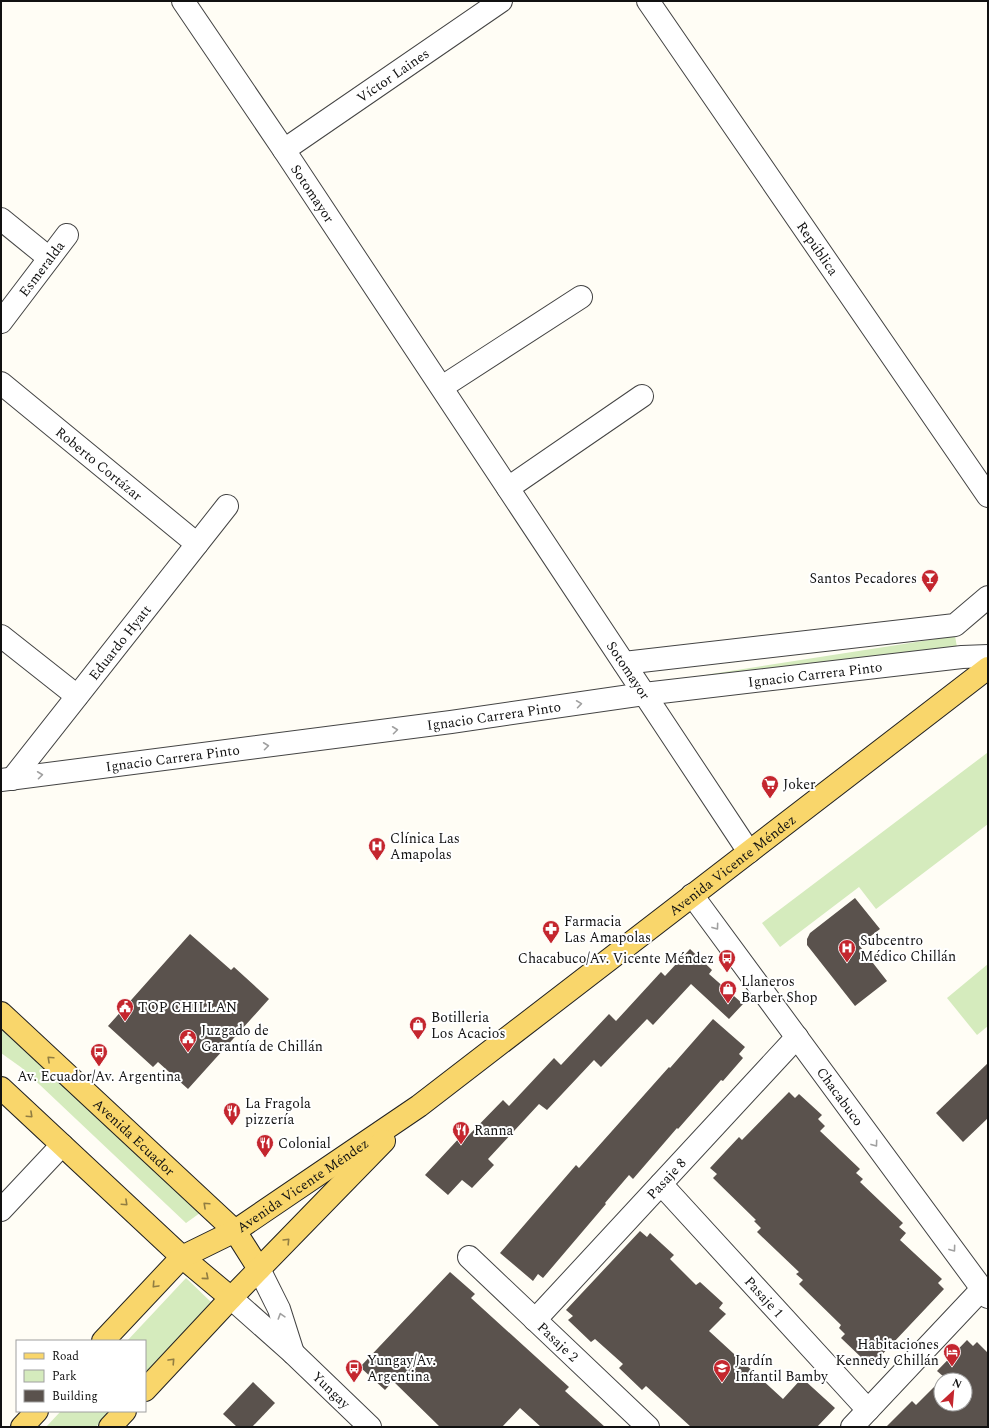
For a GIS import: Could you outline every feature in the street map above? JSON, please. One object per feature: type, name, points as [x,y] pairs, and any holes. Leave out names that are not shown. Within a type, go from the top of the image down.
[{"type":"main road","name":"Avenida Vicente Méndez","points":[[182,1257],[234,1232],[418,1106],[988,668]]},
{"type":"main road","name":"Avenida Ecuador","points":[[1,1013],[234,1232],[259,1269]]},
{"type":"main road","points":[[1,1088],[182,1257],[231,1298]]},
{"type":"main road","name":"Avenida Vicente Méndez","points":[[146,1389],[231,1298],[418,1106]]},
{"type":"main road","points":[[104,1340],[182,1257]]},
{"type":"main road","points":[[22,1427],[37,1412]]},
{"type":"main road","points":[[110,1427],[124,1412]]},
{"type":"street","name":"Sotomayor","points":[[183,1],[442,387],[749,852]]},
{"type":"street","name":"Víctor Laines","points":[[284,150],[501,1]]},
{"type":"street","name":"República","points":[[648,1],[988,496]]},
{"type":"street","points":[[1,219],[49,258]]},
{"type":"street","name":"Esmeralda","points":[[1,322],[67,235]]},
{"type":"street","points":[[442,387],[581,297]]},
{"type":"street","name":"Roberto Cortázar","points":[[1,383],[197,544]]},
{"type":"street","points":[[508,488],[642,396]]},
{"type":"street","name":"Eduardo Hyatt","points":[[7,779],[77,696],[227,506]]},
{"type":"street","points":[[624,663],[955,625],[988,597]]},
{"type":"street","points":[[1,636],[77,696]]},
{"type":"street","name":"Ignacio Carrera Pinto","points":[[7,779],[451,722],[644,694],[962,657],[988,656]]},
{"type":"street","name":"Chacabuco","points":[[692,895],[985,1293]]},
{"type":"street","name":"Pasaje 8","points":[[535,1320],[797,1037]]},
{"type":"street","points":[[1,1210],[62,1145]]},
{"type":"street","name":"Pasaje 1","points":[[661,1184],[868,1410]]},
{"type":"street","name":"Pasaje 2","points":[[469,1256],[648,1427]]},
{"type":"street","name":"Yungay","points":[[259,1269],[279,1309],[293,1353]]},
{"type":"street","points":[[852,1427],[985,1293]]},
{"type":"street","name":"Yungay","points":[[231,1298],[293,1353],[370,1427]]},
{"type":"green space","points":[[955,636],[957,647],[673,680]]},
{"type":"green space","points":[[987,753],[988,824],[876,909],[859,887],[780,947],[762,923]]},
{"type":"green space","points":[[988,964],[988,1026],[977,1035],[947,998]]},
{"type":"green space","points":[[1,1027],[200,1213],[186,1223],[22,1068],[1,1053]]},
{"type":"green space","points":[[186,1278],[211,1302],[146,1372],[146,1340],[128,1340]]},
{"type":"green space","points":[[60,1412],[109,1412],[96,1427],[46,1427]]},
{"type":"building","name":"Subcentro Médico Chillán","points":[[855,898],[880,929],[859,945],[887,981],[855,1006],[807,945],[807,939],[810,933]]},
{"type":"building","points":[[190,934],[231,970],[234,967],[269,999],[188,1089],[158,1062],[153,1067],[108,1026]]},
{"type":"building","points":[[690,949],[712,970],[709,974],[743,1004],[729,1019],[691,984],[653,1025],[647,1019],[601,1067],[594,1060],[547,1110],[539,1104],[488,1159],[494,1165],[472,1188],[462,1180],[448,1195],[425,1175],[462,1135],[466,1138],[503,1100],[509,1106],[554,1058],[561,1065],[609,1014],[616,1021],[661,972],[665,976]]},
{"type":"building","points":[[713,1019],[745,1047],[739,1054],[743,1058],[723,1081],[721,1080],[678,1129],[677,1128],[633,1179],[629,1175],[543,1278],[538,1274],[533,1281],[500,1253],[576,1165],[579,1168]]},
{"type":"building","points":[[988,1063],[988,1118],[963,1142],[936,1113]]},
{"type":"building","points":[[789,1092],[795,1098],[799,1094],[822,1115],[818,1119],[825,1126],[820,1131],[860,1169],[856,1173],[863,1179],[860,1182],[903,1223],[899,1227],[906,1233],[900,1240],[942,1279],[938,1283],[944,1289],[875,1362],[868,1356],[864,1360],[841,1338],[845,1334],[839,1328],[841,1325],[799,1284],[803,1280],[796,1274],[799,1272],[757,1232],[761,1228],[754,1221],[756,1220],[713,1178],[717,1174],[710,1168],[739,1137],[742,1140]]},
{"type":"building","points":[[640,1231],[647,1237],[650,1233],[674,1255],[670,1259],[696,1285],[700,1282],[723,1303],[719,1308],[726,1314],[709,1331],[783,1399],[802,1378],[835,1408],[817,1427],[691,1427],[646,1386],[642,1390],[619,1368],[623,1364],[595,1339],[591,1342],[568,1320],[573,1316],[566,1310]]},
{"type":"building","points":[[450,1272],[475,1294],[471,1298],[569,1387],[565,1391],[605,1427],[541,1427],[520,1408],[502,1427],[440,1427],[393,1381],[385,1390],[360,1367]]},
{"type":"building","points":[[967,1340],[973,1346],[977,1342],[988,1353],[988,1427],[886,1427],[912,1401],[916,1405],[933,1388],[933,1412],[973,1412],[973,1372],[937,1371]]},
{"type":"building","points":[[253,1382],[275,1403],[252,1427],[237,1427],[223,1414]]},
{"type":"place","name":"Santos Pecadores","points":[[930,593]]},
{"type":"place","name":"Joker","points":[[770,799]]},
{"type":"place","name":"Clínica Las Amapolas","points":[[377,861]]},
{"type":"place","name":"Farmacia Las Amapolas","points":[[551,944]]},
{"type":"place","name":"Subcentro Médico Chillán","points":[[847,963]]},
{"type":"place","name":"Chacabuco/Av. Vicente Méndez","points":[[727,973]]},
{"type":"place","name":"Llaneros Barber Shop","points":[[728,1004]]},
{"type":"place","name":"TOP CHILLAN","points":[[125,1022]]},
{"type":"place","name":"Botilleria Los Acacios","points":[[418,1040]]},
{"type":"place","name":"Juzgado de Garantía de Chillán","points":[[188,1053]]},
{"type":"place","name":"Av. Ecuador/Av. Argentina","points":[[99,1067]]},
{"type":"place","name":"La Fragola pizzería","points":[[232,1126]]},
{"type":"place","name":"Ranna","points":[[461,1145]]},
{"type":"place","name":"Colonial","points":[[265,1158]]},
{"type":"place","name":"Habitaciones Kennedy Chillán","points":[[952,1367]]},
{"type":"place","name":"Yungay/Av. Argentina","points":[[354,1383]]},
{"type":"place","name":"Jardín Infantil Bamby","points":[[722,1383]]}]
